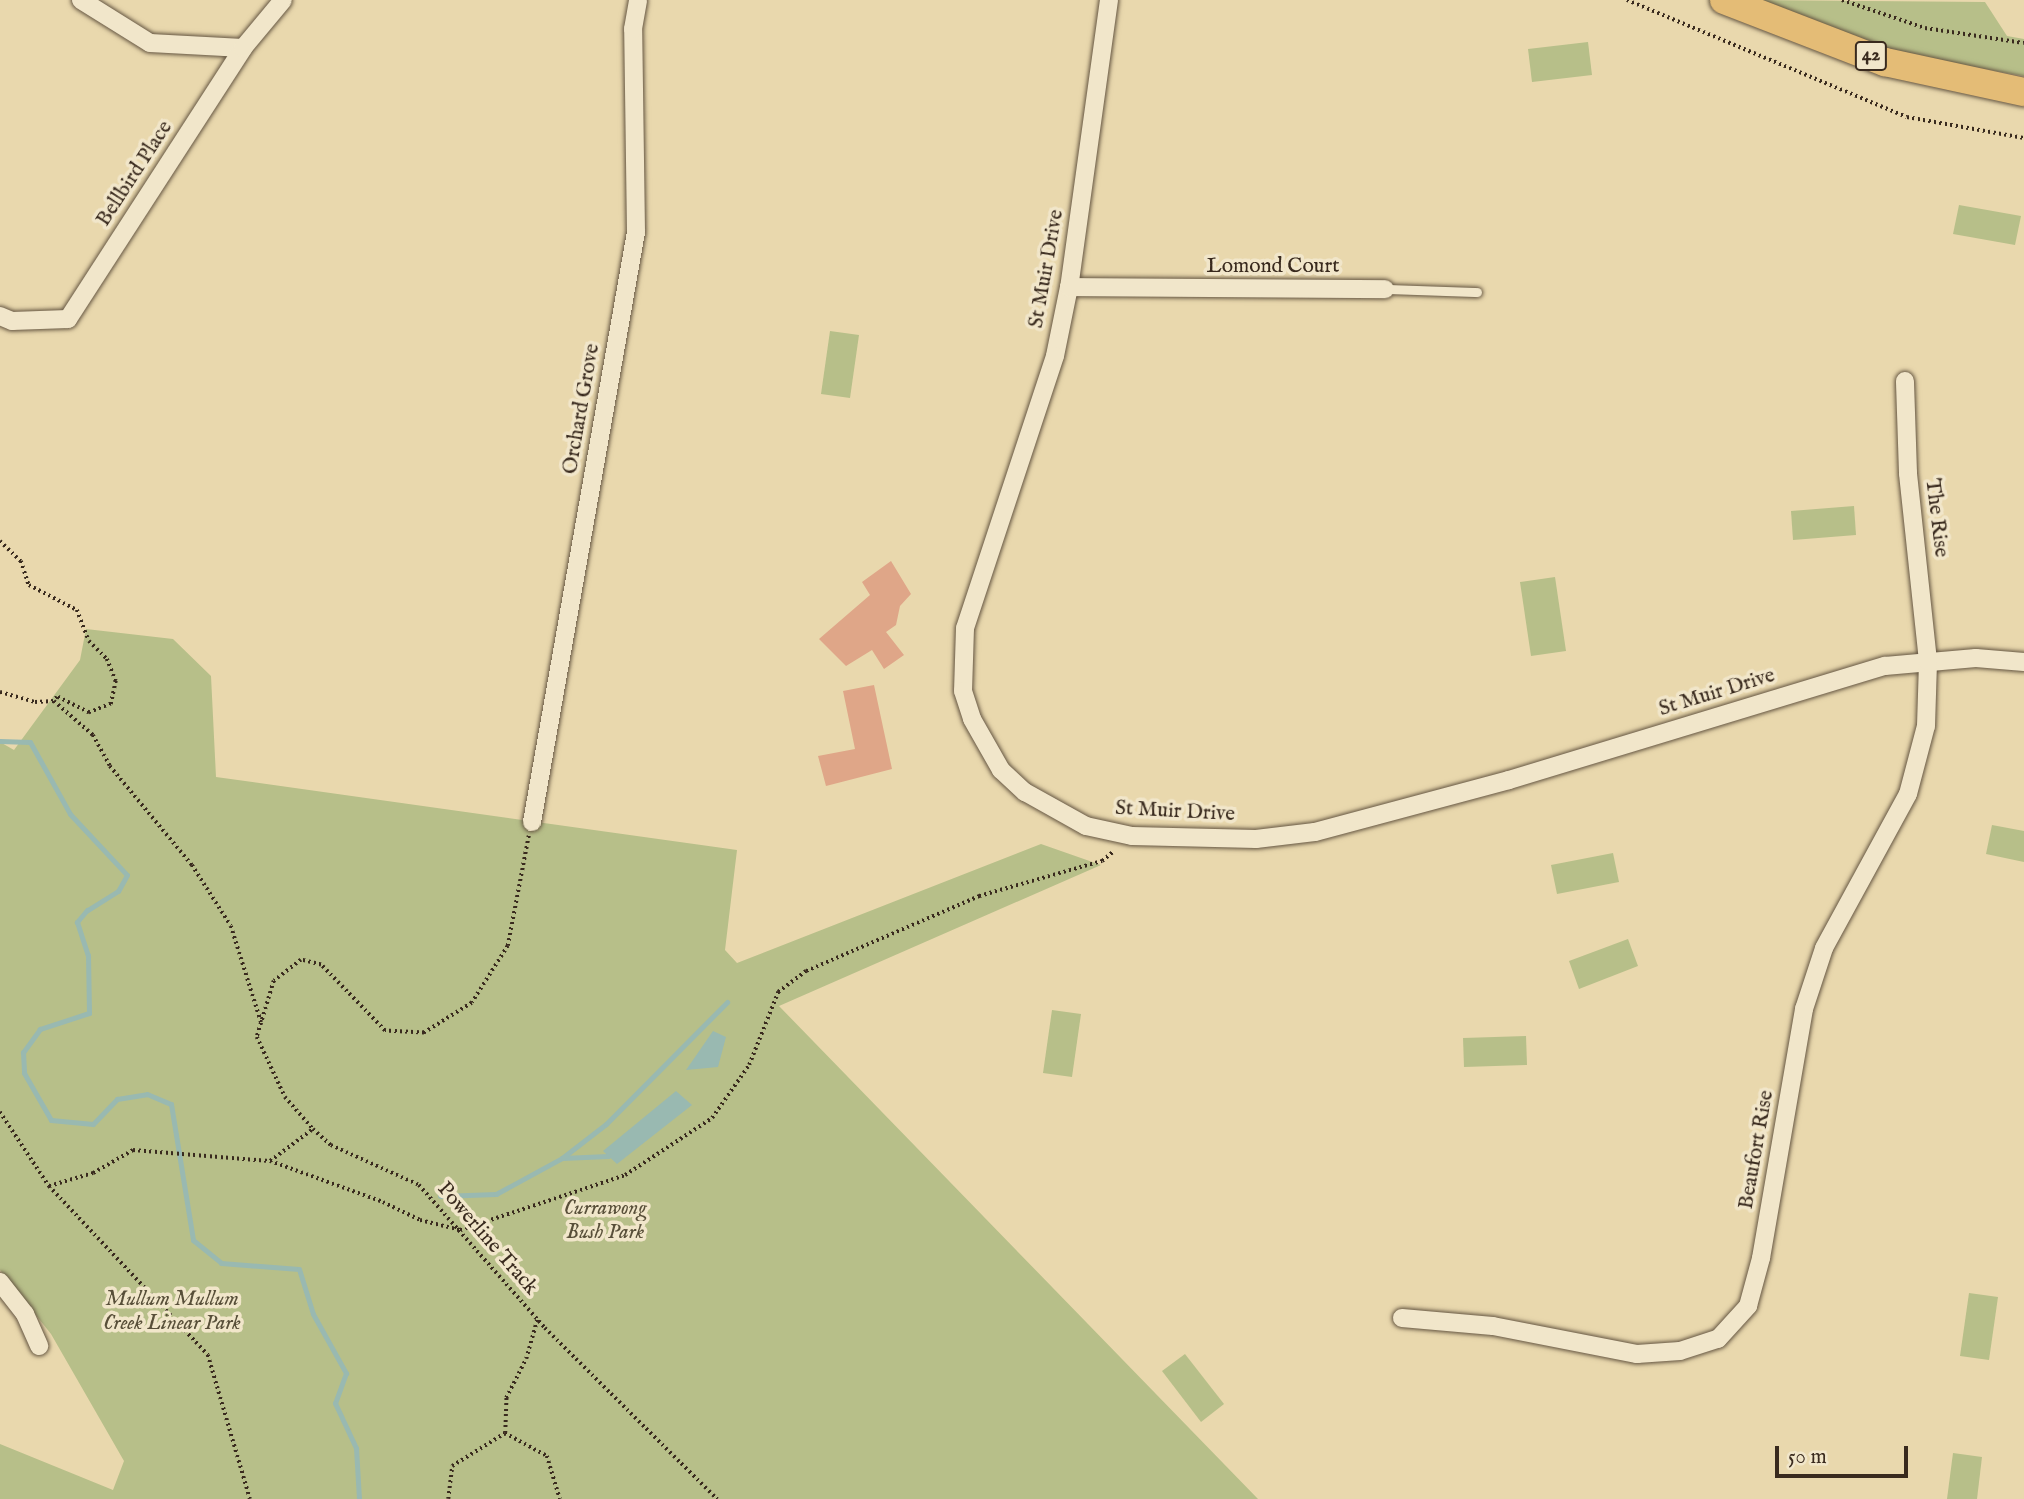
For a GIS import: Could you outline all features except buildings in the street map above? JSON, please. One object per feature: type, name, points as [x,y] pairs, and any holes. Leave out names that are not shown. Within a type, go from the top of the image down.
[{"type":"main road","name":"42","points":[[1724,0],[1885,62],[2024,92]]},
{"type":"street","points":[[81,0],[150,43],[243,48]]},
{"type":"street","name":"Bellbird Place","points":[[0,316],[12,321],[68,319],[243,48],[282,0]]},
{"type":"street","name":"Orchard Grove","points":[[532,822],[636,232],[633,29],[638,0]]},
{"type":"street","name":"St Muir Drive","points":[[1109,0],[1069,287],[1055,356],[965,628],[963,691],[984,745],[1000,770],[1025,792],[1086,826],[1132,836],[1256,839],[1315,832],[1509,780],[1885,666],[1928,661],[2024,662]]},
{"type":"street","name":"Lomond Court","points":[[1069,287],[1385,289]]},
{"type":"street","name":"The Rise","points":[[1905,381],[1908,473],[1928,661]]},
{"type":"street","name":"Beaufort Rise","points":[[1402,1318],[1493,1326],[1637,1354],[1680,1351],[1718,1339],[1748,1306],[1761,1258],[1804,1009],[1824,948],[1908,794],[1926,726],[1928,661]]},
{"type":"street","points":[[0,1282],[24,1314],[39,1346]]},
{"type":"lane","name":"Lomond Court","points":[[1385,289],[1477,292]]},
{"type":"path","points":[[1627,0],[1907,117],[2024,138]]},
{"type":"path","points":[[1842,0],[1925,28],[2024,43]]},
{"type":"path","points":[[0,541],[21,561],[29,585],[77,610],[89,641],[107,659],[116,681],[111,704],[89,713],[57,697],[54,701],[35,702],[0,692]]},
{"type":"path","points":[[54,701],[93,736],[110,766],[192,865],[232,926],[261,1024]]},
{"type":"path","name":"Powerline Track","points":[[532,822],[508,946],[472,1003],[424,1033],[384,1031],[321,965],[301,960],[274,981],[257,1037],[285,1097],[313,1129],[331,1145],[419,1185],[538,1320],[717,1499]]},
{"type":"path","points":[[49,1186],[93,1173],[133,1150],[270,1161],[420,1220],[460,1230],[625,1175],[712,1118],[749,1065],[778,992],[806,971],[979,896],[1102,861],[1132,836]]},
{"type":"path","points":[[0,1112],[49,1186],[208,1355],[250,1499]]},
{"type":"path","points":[[270,1161],[313,1129]]},
{"type":"path","points":[[505,1433],[506,1398],[526,1359],[538,1320]]},
{"type":"path","points":[[448,1499],[452,1466],[505,1433]]},
{"type":"path","points":[[505,1433],[547,1456],[560,1499]]},
{"type":"green space","points":[[1758,0],[1985,2],[2007,36],[2024,39],[2024,76],[1883,51]]},
{"type":"green space","points":[[1588,42],[1592,75],[1532,82],[1528,49]]},
{"type":"green space","points":[[1959,205],[2021,216],[2015,245],[1953,234]]},
{"type":"green space","points":[[830,331],[859,335],[850,398],[821,394]]},
{"type":"green space","points":[[1854,506],[1856,535],[1793,540],[1791,511]]},
{"type":"green space","points":[[1555,577],[1566,651],[1531,656],[1520,582]]},
{"type":"green space","name":"Currawong Bush Park","points":[[86,629],[173,639],[211,676],[216,777],[737,850],[725,950],[737,963],[1041,844],[1101,865],[779,1006],[1258,1499],[0,1499],[0,1444],[113,1490],[124,1461],[51,1334],[0,1270],[0,742],[14,750],[80,660]]},
{"type":"green space","points":[[1992,825],[2024,831],[2024,862],[1986,854]]},
{"type":"green space","points":[[1613,853],[1619,882],[1557,894],[1551,865]]},
{"type":"green space","points":[[1628,939],[1638,966],[1579,989],[1569,961]]},
{"type":"green space","points":[[1052,1010],[1081,1014],[1072,1077],[1043,1073]]},
{"type":"green space","points":[[1526,1036],[1527,1065],[1464,1067],[1463,1038]]},
{"type":"green space","points":[[1969,1293],[1998,1297],[1989,1360],[1960,1356]]},
{"type":"green space","points":[[1185,1354],[1224,1404],[1201,1422],[1162,1371]]},
{"type":"green space","points":[[1953,1453],[1982,1457],[1977,1499],[1947,1499]]},
{"type":"water","points":[[713,1031],[726,1037],[718,1067],[686,1070]]},
{"type":"water","points":[[676,1091],[692,1105],[617,1164],[603,1151]]},
{"type":"waterway","points":[[0,741],[30,742],[70,814],[127,875],[118,891],[87,910],[77,922],[88,955],[89,1013],[40,1029],[23,1052],[24,1073],[51,1120],[93,1124],[117,1099],[147,1094],[171,1104],[193,1240],[221,1263],[299,1269],[313,1314],[346,1373],[335,1403],[356,1448],[359,1499]]},
{"type":"waterway","points":[[440,1196],[496,1194],[562,1158],[606,1124],[727,1002]]},
{"type":"waterway","points":[[562,1158],[608,1156]]},
{"type":"park label","name":"Mullum Mullum Creek Linear Park","points":[[172,1312]]}]
